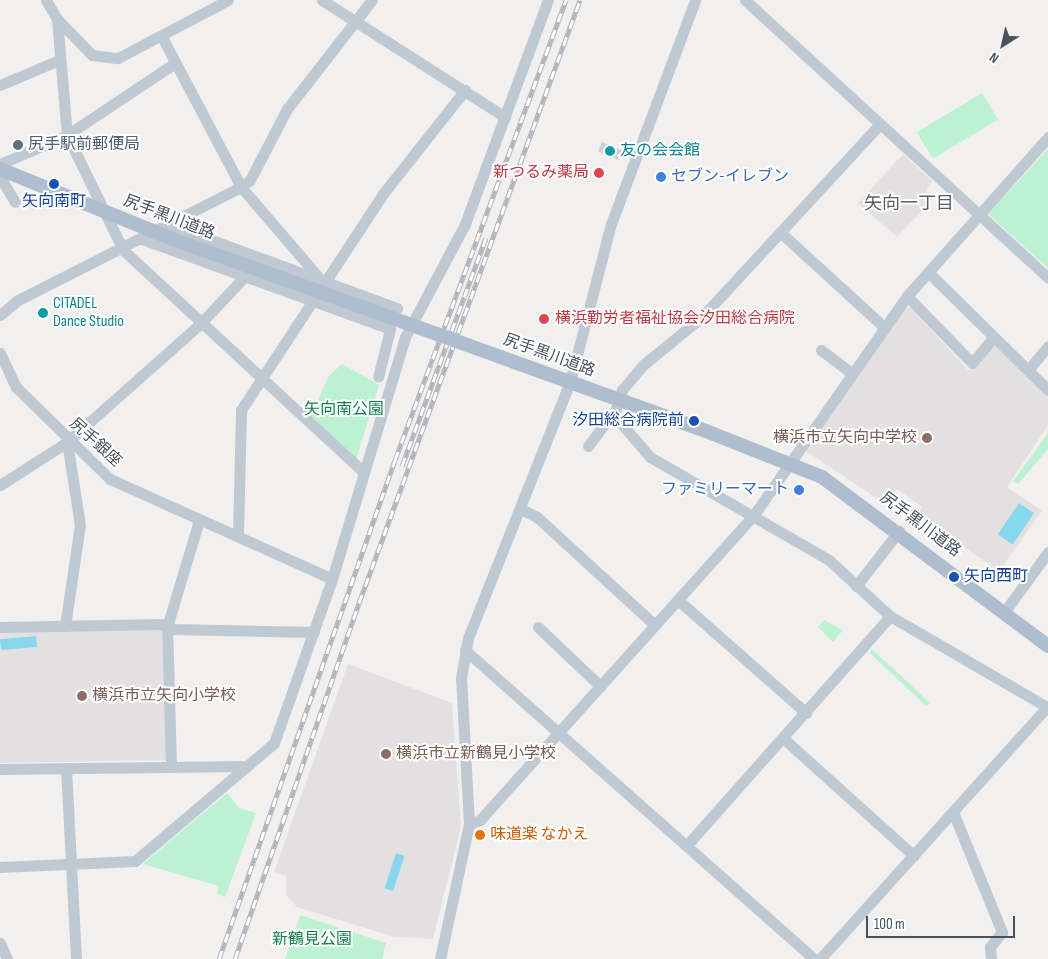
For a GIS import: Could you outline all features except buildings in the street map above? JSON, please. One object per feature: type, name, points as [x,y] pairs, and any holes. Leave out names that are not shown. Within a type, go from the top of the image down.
[{"type":"main road","name":"尻手黒川道路","points":[[0,169],[103,210],[149,235],[170,231],[410,324],[790,461],[844,491],[1005,611],[1048,646]]},
{"type":"street","points":[[46,0],[57,19],[85,49],[100,58],[128,55],[228,0]]},
{"type":"street","points":[[322,0],[505,118]]},
{"type":"street","points":[[170,231],[241,188],[250,180],[287,109],[372,0]]},
{"type":"street","points":[[0,866],[135,860],[274,743],[332,579],[384,401],[410,324],[465,224],[548,0]]},
{"type":"street","points":[[440,959],[469,824],[461,678],[465,650],[570,382],[618,202],[695,0]]},
{"type":"street","points":[[745,0],[978,216],[1048,278]]},
{"type":"street","points":[[57,19],[59,60],[67,135],[123,250],[200,324],[364,472]]},
{"type":"street","points":[[162,37],[241,188],[323,280]]},
{"type":"street","points":[[0,86],[59,60]]},
{"type":"street","points":[[0,164],[67,135],[175,63]]},
{"type":"street","points":[[238,534],[241,410],[312,302],[323,280],[382,195],[464,90]]},
{"type":"street","points":[[616,420],[622,390],[643,365],[702,316],[880,124]]},
{"type":"street","points":[[469,824],[480,820],[753,516],[851,373],[907,296],[1048,137]]},
{"type":"street","points":[[0,176],[15,202]]},
{"type":"street","points":[[170,231],[323,280],[397,308]]},
{"type":"street","points":[[780,232],[884,327]]},
{"type":"street","points":[[0,315],[18,300],[123,250],[149,235],[245,277],[390,329],[378,378]]},
{"type":"street","points":[[0,486],[67,442],[200,324],[261,259]]},
{"type":"street","points":[[928,272],[1048,390]]},
{"type":"street","points":[[907,296],[972,363],[994,337]]},
{"type":"street","points":[[1028,370],[1048,346]]},
{"type":"street","points":[[821,350],[851,373]]},
{"type":"street","name":"尻手銀座","points":[[0,353],[16,387],[67,442],[122,487],[198,520],[238,534],[332,579]]},
{"type":"street","points":[[588,446],[607,421],[616,420]]},
{"type":"street","points":[[616,420],[650,457],[829,560],[890,616],[1048,706],[820,959]]},
{"type":"street","points":[[65,626],[80,525],[67,442]]},
{"type":"street","points":[[521,509],[537,517],[655,625]]},
{"type":"street","points":[[171,766],[167,627],[198,520]]},
{"type":"street","points":[[856,586],[899,532]]},
{"type":"street","points":[[1005,611],[1048,552]]},
{"type":"street","points":[[678,600],[806,713]]},
{"type":"street","points":[[687,845],[890,616]]},
{"type":"street","points":[[0,627],[167,627],[314,632]]},
{"type":"street","points":[[538,627],[600,686]]},
{"type":"street","points":[[465,650],[814,959]]},
{"type":"street","points":[[783,738],[914,856]]},
{"type":"street","points":[[0,769],[247,766]]},
{"type":"street","points":[[66,768],[76,959]]},
{"type":"street","points":[[953,812],[1002,932],[990,947],[991,959]]},
{"type":"street","points":[[0,943],[7,959]]},
{"type":"shaded area","points":[[903,154],[932,181],[926,190],[934,198],[897,237],[858,203]]},
{"type":"shaded area","name":"横浜市立矢向中学校","points":[[911,308],[968,370],[995,343],[1048,395],[1048,425],[1007,487],[1042,511],[999,571],[917,515],[922,507],[897,489],[885,504],[806,451],[904,309]]},
{"type":"shaded area","name":"横浜市立矢向小学校","points":[[159,628],[163,632],[167,760],[0,763],[0,629]]},
{"type":"shaded area","name":"横浜市立新鶴見小学校","points":[[348,664],[452,703],[461,827],[433,939],[394,937],[297,907],[286,895],[286,876],[274,872]]},
{"type":"green space","points":[[982,93],[998,120],[933,159],[917,132]]},
{"type":"green space","points":[[1048,149],[1048,268],[988,214]]},
{"type":"green space","name":"矢向南公園","points":[[342,364],[379,385],[356,460],[309,419],[329,376]]},
{"type":"green space","points":[[1048,433],[1048,449],[1018,484],[1013,481]]},
{"type":"green space","points":[[824,620],[843,630],[833,642],[818,627]]},
{"type":"green space","points":[[872,649],[930,703],[926,706],[870,653]]},
{"type":"green space","points":[[227,793],[239,808],[256,813],[225,897],[217,894],[219,886],[143,864]]},
{"type":"green space","name":"新鶴見公園","points":[[300,915],[386,943],[382,959],[285,959]]},
{"type":"water","points":[[1019,503],[1034,513],[1013,545],[998,535]]},
{"type":"water","points":[[36,636],[37,647],[1,650],[0,639]]},
{"type":"water","points":[[396,853],[405,856],[393,891],[385,888]]},
{"type":"railway","points":[[219,959],[395,460],[566,0]]},
{"type":"railway","points":[[235,959],[359,603],[580,0]]},
{"type":"railway","points":[[402,466],[486,238]]},
{"type":"place","name":"尻手駅前郵便局","points":[[18,145]]},
{"type":"place","name":"友の会会館","points":[[610,151]]},
{"type":"place","name":"新つるみ薬局","points":[[599,173]]},
{"type":"place","name":"セブン-イレブン","points":[[661,177]]},
{"type":"place","name":"矢向南町","points":[[54,184]]},
{"type":"place","name":"CITADEL Dance Studio","points":[[43,313]]},
{"type":"place","name":"横浜勤労者福祉協会汐田総合病院","points":[[544,319]]},
{"type":"place","name":"汐田総合病院前","points":[[694,421]]},
{"type":"place","name":"横浜市立矢向中学校","points":[[927,438]]},
{"type":"place","name":"ファミリーマート","points":[[799,490]]},
{"type":"place","name":"矢向西町","points":[[954,577]]},
{"type":"place","name":"横浜市立矢向小学校","points":[[82,696]]},
{"type":"place","name":"横浜市立新鶴見小学校","points":[[386,754]]},
{"type":"place","name":"味道楽 なかえ","points":[[480,835]]},
{"type":"district","name":"矢向一丁目","points":[[909,204]]}]
